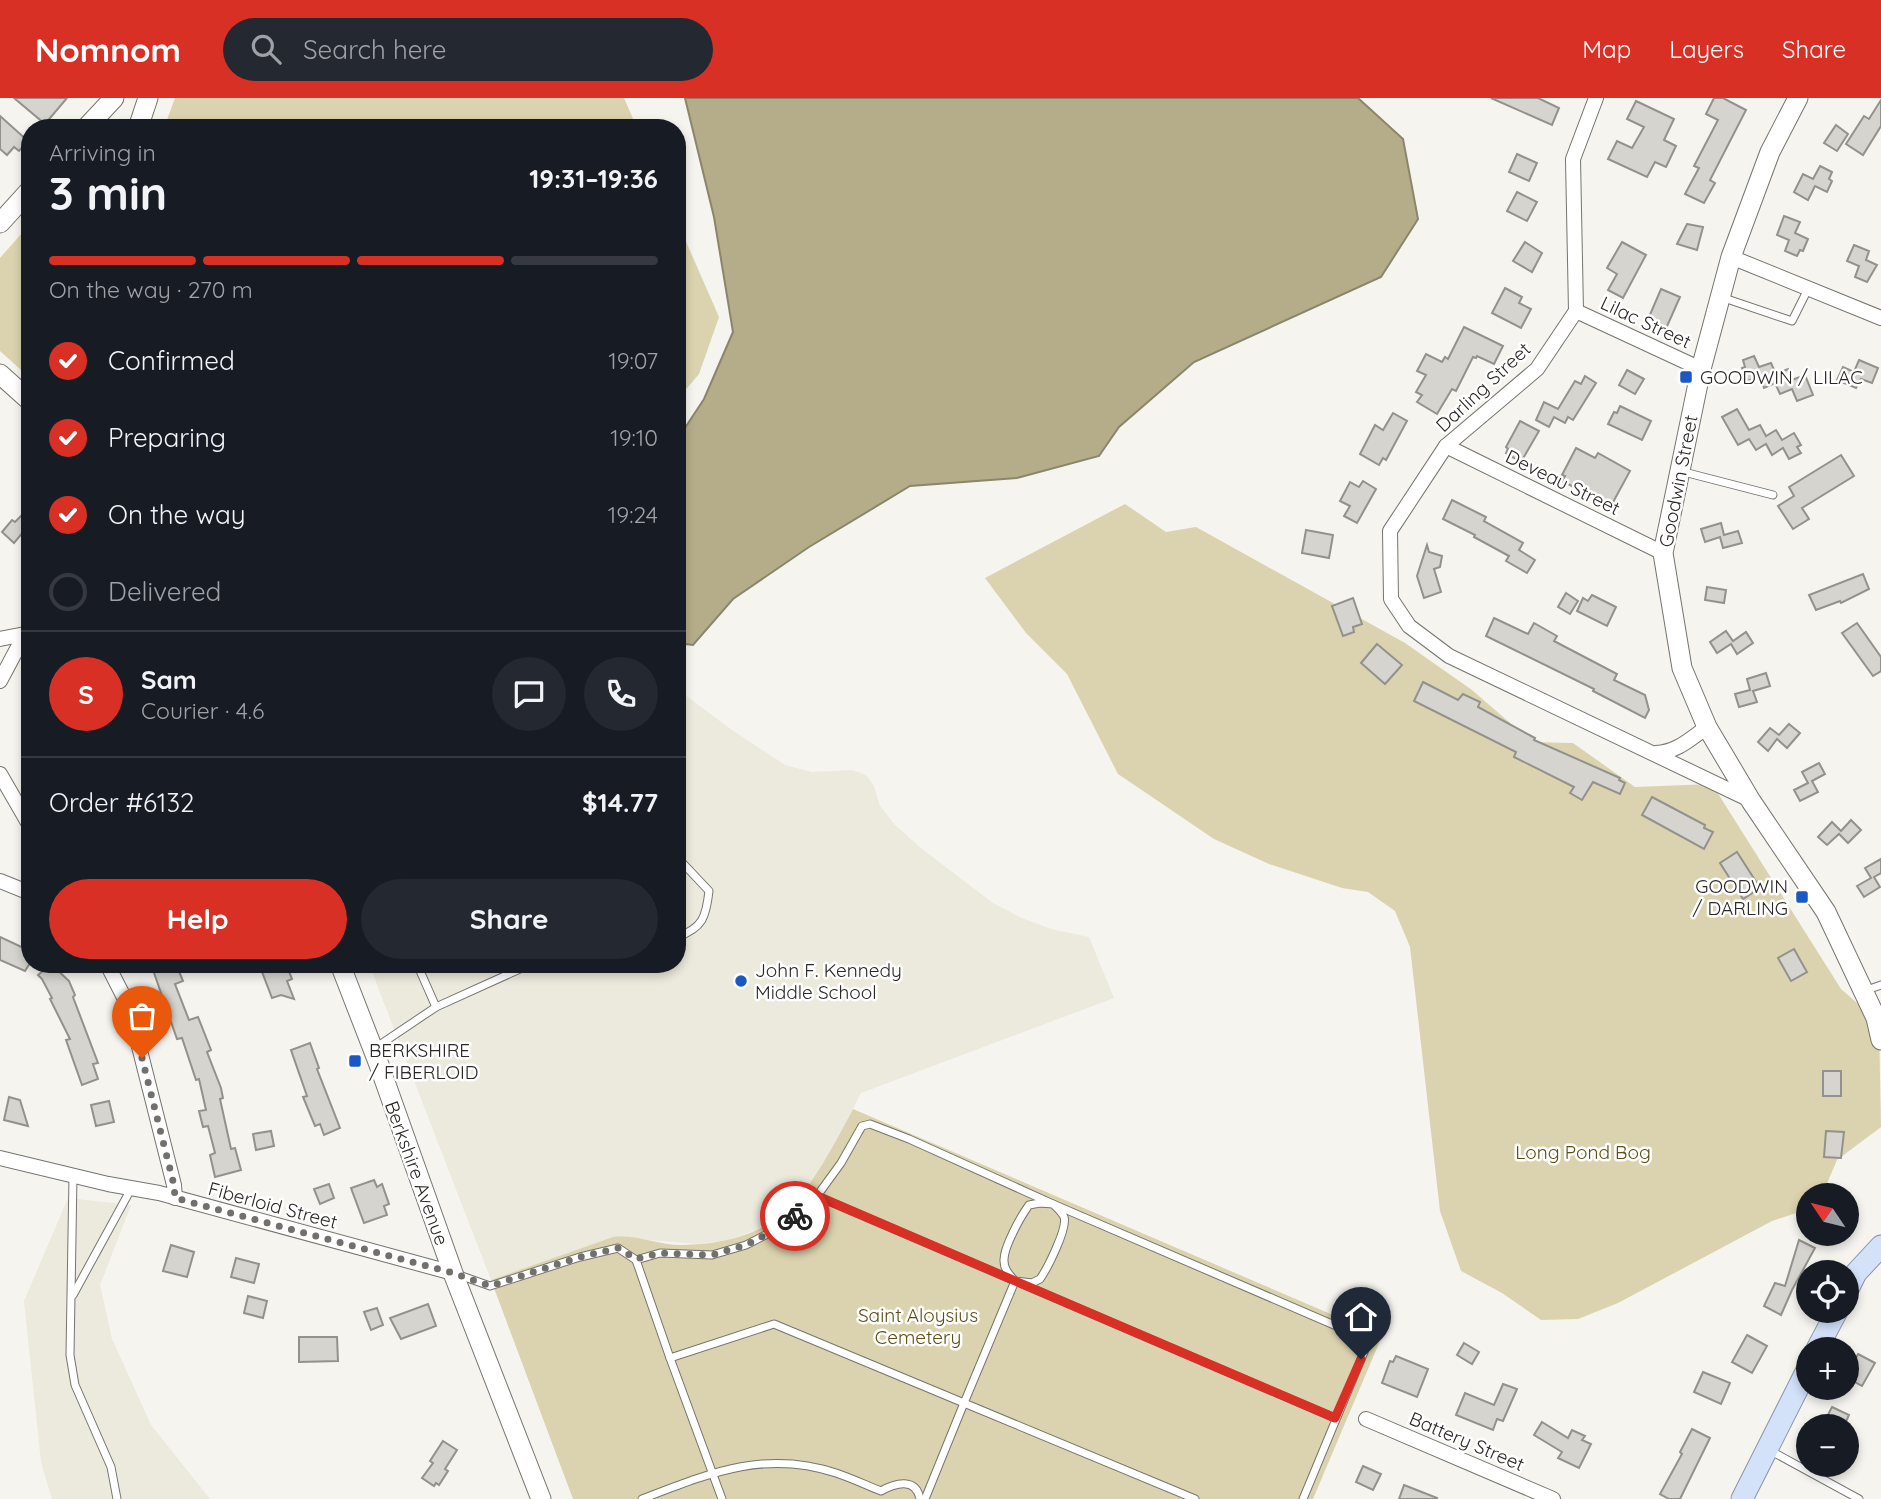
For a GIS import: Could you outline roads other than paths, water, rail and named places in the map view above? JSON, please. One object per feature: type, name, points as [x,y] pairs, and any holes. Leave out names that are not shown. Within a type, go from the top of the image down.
[{"type":"main road","points":[[94,119],[114,98]]},
{"type":"main road","points":[[141,119],[148,98]]},
{"type":"main road","name":"Goodwin Street","points":[[1798,98],[1770,152],[1731,257],[1701,369],[1663,553],[1682,668],[1707,727],[1751,801],[1826,912],[1872,988],[1881,1040]]},
{"type":"main road","points":[[0,223],[21,200]]},
{"type":"main road","points":[[0,374],[21,393]]},
{"type":"main road","name":"Berkshire Avenue","points":[[343,973],[453,1273],[541,1499]]},
{"type":"main road","points":[[1859,1270],[1881,1246]]},
{"type":"main road","points":[[1742,1499],[1796,1392]]},
{"type":"street","points":[[1576,311],[1573,159],[1596,98]]},
{"type":"street","points":[[1731,257],[1881,318]]},
{"type":"street","name":"Lilac Street","points":[[1576,311],[1701,369]]},
{"type":"street","name":"Darling Street","points":[[1576,311],[1537,369],[1446,446],[1390,531],[1391,599],[1409,626],[1449,656],[1656,753],[1751,801]]},
{"type":"street","name":"Deveau Street","points":[[1446,446],[1663,553]]},
{"type":"street","points":[[0,639],[21,634]]},
{"type":"street","points":[[0,681],[21,644]]},
{"type":"street","points":[[1656,753],[1667,753],[1680,748],[1707,727]]},
{"type":"street","points":[[0,774],[21,810]]},
{"type":"street","points":[[0,881],[21,889]]},
{"type":"street","points":[[111,973],[128,1007],[174,1185],[175,1198]]},
{"type":"street","name":"Fiberloid Street","points":[[0,1158],[175,1198],[453,1273]]},
{"type":"street","name":"Battery Street","points":[[1366,1419],[1553,1499]]},
{"type":"lane","points":[[1720,297],[1792,321],[1808,289]]},
{"type":"lane","points":[[1680,471],[1773,495]]},
{"type":"lane","points":[[686,867],[709,891],[707,913],[694,931],[686,934]]},
{"type":"lane","points":[[421,973],[436,1007]]},
{"type":"lane","points":[[373,1050],[436,1007],[511,973]]},
{"type":"lane","points":[[636,1259],[660,1253],[712,1255],[746,1245],[785,1225],[817,1196],[841,1163],[862,1126],[870,1124],[1369,1340],[1303,1499]]},
{"type":"lane","points":[[72,1176],[73,1295],[70,1355],[75,1385],[111,1467],[117,1499]]},
{"type":"lane","points":[[73,1295],[131,1189]]},
{"type":"lane","points":[[817,1196],[1335,1418]]},
{"type":"lane","points":[[1053,1204],[1065,1220],[1045,1272],[1040,1279],[1032,1283],[1015,1281],[1006,1270],[1004,1261],[1024,1213],[1029,1205],[1053,1204]]},
{"type":"lane","points":[[453,1273],[490,1286],[580,1257],[618,1248],[636,1259],[722,1499]]},
{"type":"lane","points":[[922,1499],[1015,1281]]},
{"type":"lane","points":[[670,1359],[774,1324],[1195,1499]]},
{"type":"lane","points":[[1767,1449],[1859,1499]]},
{"type":"lane","points":[[642,1499],[711,1472],[764,1463],[798,1465],[834,1472],[882,1495],[894,1483],[904,1483],[915,1488],[922,1499]]},
{"type":"place","name":"GOODWIN / LILAC","points":[[1686,377]]},
{"type":"place","name":"GOODWIN / DARLING","points":[[1802,897]]},
{"type":"place","name":"John F. Kennedy Middle School","points":[[741,981]]},
{"type":"place","name":"BERKSHIRE / FIBERLOID","points":[[355,1061]]},
{"type":"park label","name":"Long Pond Bog","points":[[1583,1152]]},
{"type":"park label","name":"Saint Aloysius Cemetery","points":[[918,1326]]}]
